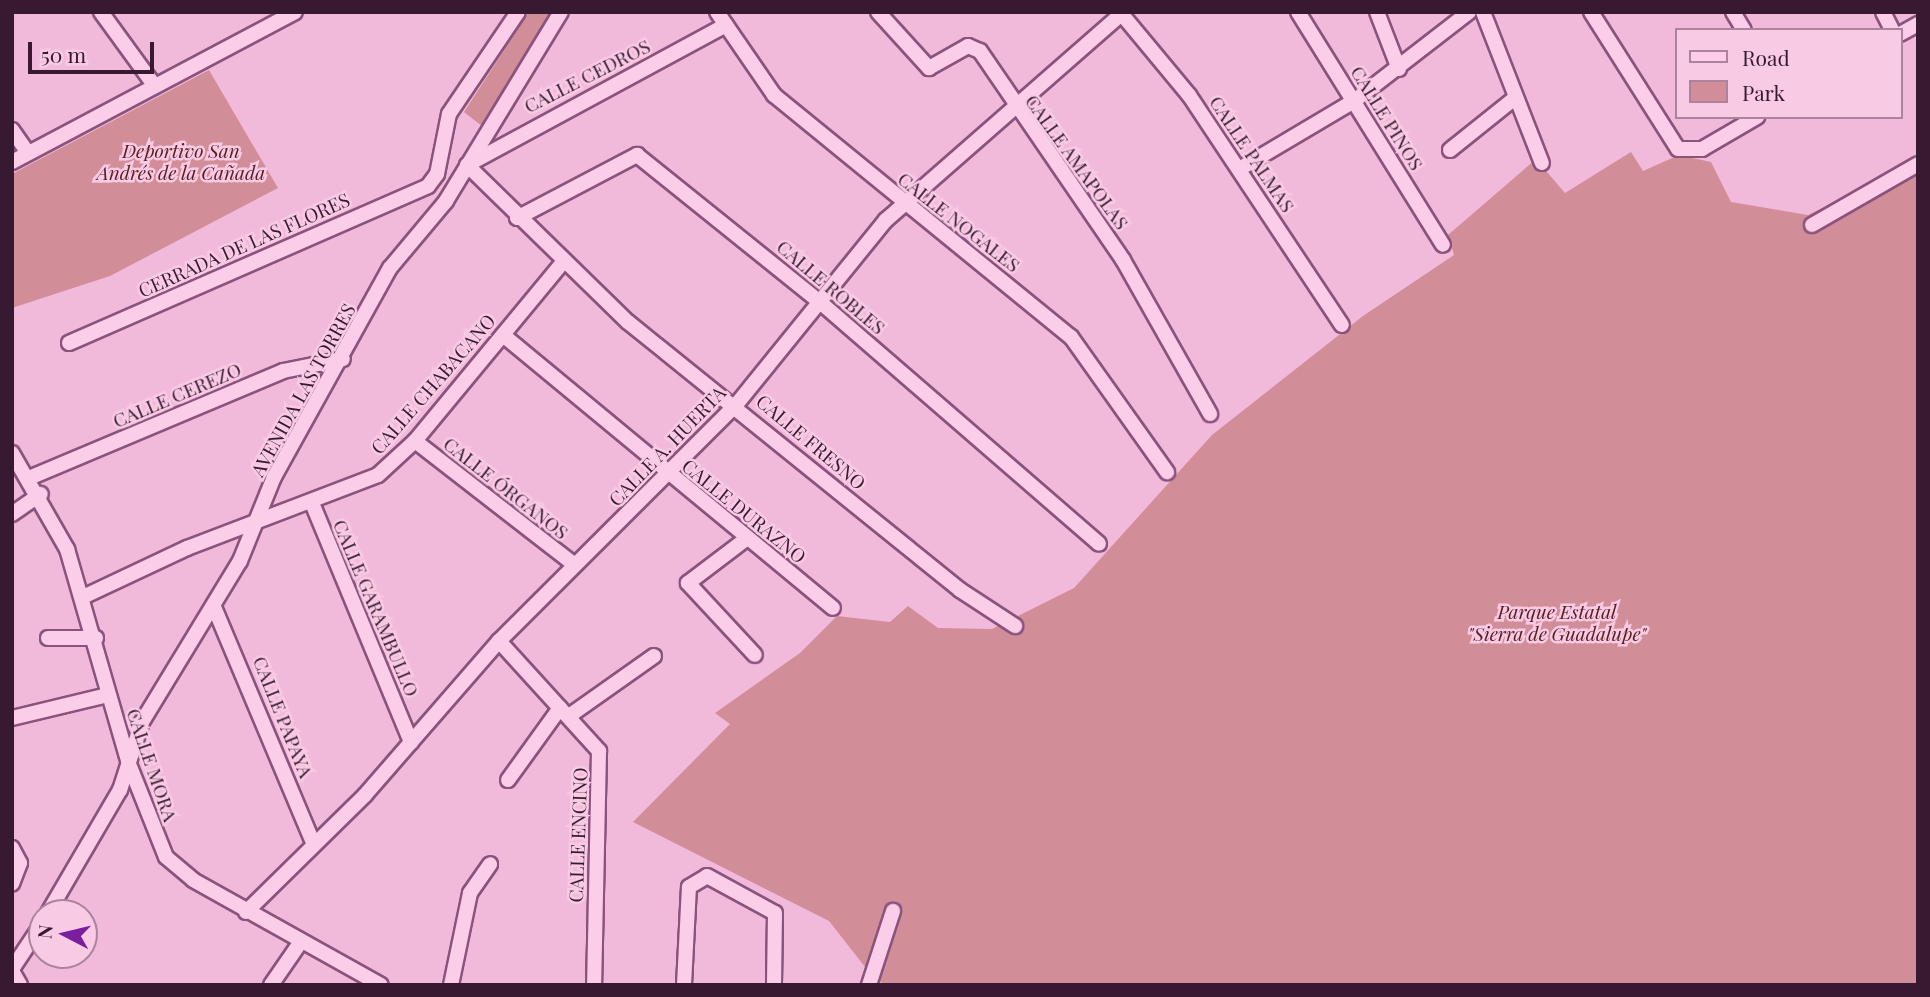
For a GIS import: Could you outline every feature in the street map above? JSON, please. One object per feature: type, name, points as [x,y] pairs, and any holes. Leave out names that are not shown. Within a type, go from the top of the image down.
[{"type":"street","points":[[101,12],[154,85]]},
{"type":"street","points":[[12,162],[295,12]]},
{"type":"street","name":"CERRADA DE LAS FLORES","points":[[69,343],[434,181],[449,114],[518,12]]},
{"type":"street","name":"AVENIDA LAS TORRES","points":[[56,899],[129,764],[142,722],[214,607],[258,523],[274,477],[343,359],[395,260],[438,212],[561,12]]},
{"type":"street","name":"CALLE NOGALES","points":[[717,12],[774,95],[1070,337],[1167,472]]},
{"type":"street","name":"CALLE AMAPOLAS","points":[[878,12],[929,68],[976,47],[1013,107],[1124,260],[1210,414]]},
{"type":"street","name":"CALLE PINOS","points":[[1298,12],[1443,245]]},
{"type":"street","points":[[1377,12],[1399,69]]},
{"type":"street","points":[[1483,12],[1542,163]]},
{"type":"street","points":[[1591,12],[1666,138],[1683,152],[1702,149],[1754,119]]},
{"type":"street","points":[[1733,12],[1743,28]]},
{"type":"street","points":[[1883,12],[1891,28]]},
{"type":"street","name":"CALLE A. HUERTA","points":[[246,912],[411,742],[499,641],[669,477],[736,405],[905,203],[1121,13]]},
{"type":"street","name":"CALLE PALMAS","points":[[1121,13],[1241,168],[1342,325]]},
{"type":"street","points":[[1241,168],[1354,101],[1399,69],[1464,13]]},
{"type":"street","points":[[1902,33],[1918,24]]},
{"type":"street","name":"CALLE CEDROS","points":[[467,165],[726,25]]},
{"type":"street","points":[[1450,150],[1515,98]]},
{"type":"street","points":[[12,130],[28,153]]},
{"type":"street","name":"CALLE ROBLES","points":[[517,218],[637,155],[820,302],[1099,544]]},
{"type":"street","points":[[1812,225],[1918,164]]},
{"type":"street","name":"CALLE FRESNO","points":[[467,165],[562,264],[960,590],[1016,626]]},
{"type":"street","name":"CALLE CHABACANO","points":[[312,503],[378,475],[415,440],[562,264]]},
{"type":"street","name":"CALLE DURAZNO","points":[[503,335],[669,477],[833,608]]},
{"type":"street","name":"CALLE CEREZO","points":[[29,478],[283,371],[343,359]]},
{"type":"street","name":"CALLE ÓRGANOS","points":[[415,440],[575,565]]},
{"type":"street","name":"CALLE MORA","points":[[12,453],[41,494],[85,596],[108,695],[129,764],[166,857],[246,912],[381,985]]},
{"type":"street","points":[[12,514],[41,494]]},
{"type":"street","name":"CALLE GARAMBULLO","points":[[258,523],[312,503],[411,742]]},
{"type":"street","points":[[85,596],[258,523]]},
{"type":"street","points":[[746,539],[688,583],[755,655]]},
{"type":"street","name":"CALLE PAPAYA","points":[[214,607],[313,842]]},
{"type":"street","points":[[48,638],[96,638]]},
{"type":"street","name":"CALLE ENCINO","points":[[499,641],[565,712],[600,762],[594,985]]},
{"type":"street","points":[[508,780],[565,712],[654,656]]},
{"type":"street","points":[[12,718],[108,695]]},
{"type":"street","points":[[12,848],[19,869],[12,884]]},
{"type":"street","points":[[451,985],[470,893],[490,863]]},
{"type":"street","points":[[684,985],[688,893],[699,878],[714,877],[775,913],[774,985]]},
{"type":"street","points":[[869,985],[892,911]]},
{"type":"street","points":[[271,985],[300,943]]},
{"type":"street","points":[[20,985],[12,970],[28,945]]},
{"type":"green space","points":[[529,12],[553,12],[482,126],[464,112]]},
{"type":"green space","name":"Deportivo San Andrés de la Cañada","points":[[209,70],[278,188],[110,276],[12,308],[12,174]]},
{"type":"green space","name":"Parque Estatal \"Sierra de Guadalupe\"","points":[[1631,152],[1643,171],[1679,155],[1711,162],[1731,202],[1808,215],[1918,161],[1918,985],[891,985],[876,981],[829,921],[633,822],[730,724],[715,713],[800,653],[837,616],[890,622],[908,606],[938,628],[992,629],[1074,588],[1212,435],[1363,316],[1454,255],[1448,235],[1536,159],[1565,193]]}]
